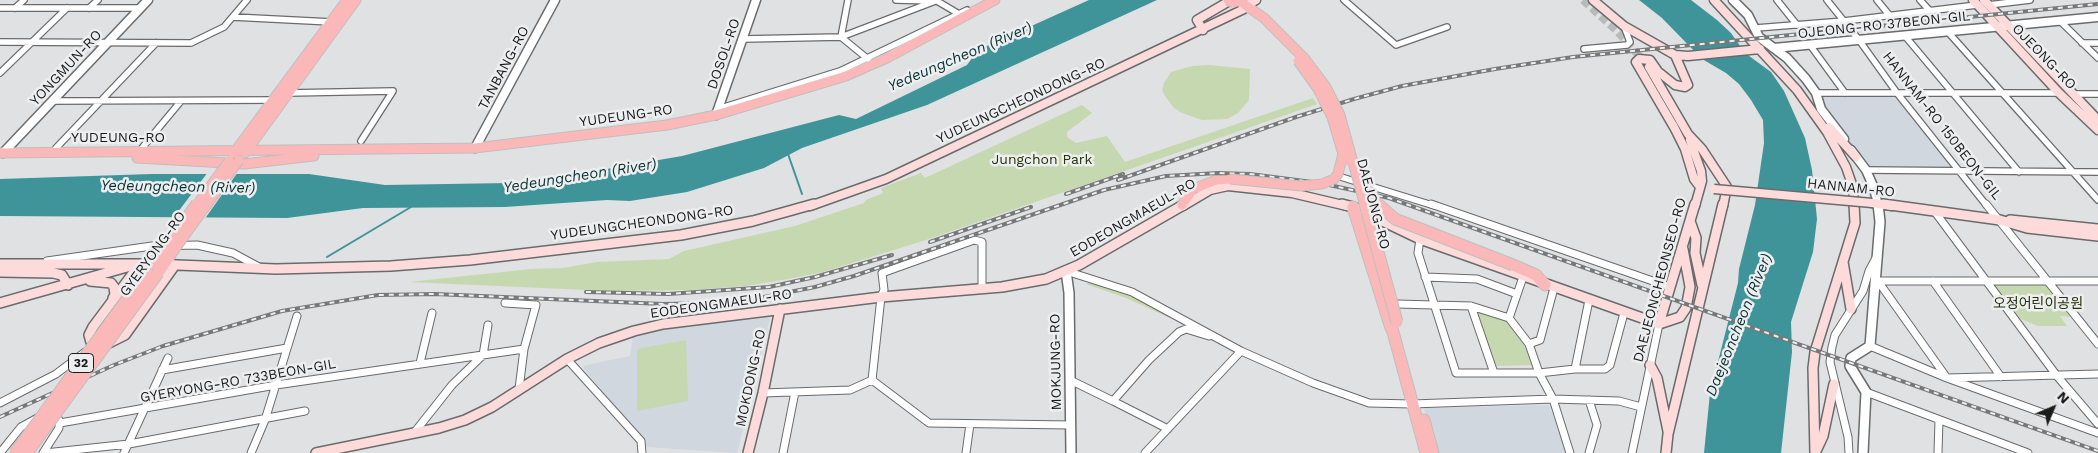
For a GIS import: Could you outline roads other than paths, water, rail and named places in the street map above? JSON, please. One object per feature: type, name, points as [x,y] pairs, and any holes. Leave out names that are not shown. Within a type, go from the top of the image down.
[{"type":"main road","name":"GYERYONG-RO","points":[[238,155],[273,100],[347,0]]},
{"type":"main road","name":"GYERYONG-RO","points":[[15,453],[150,267],[168,250],[238,155],[288,93],[356,0]]},
{"type":"main road","name":"YUDEUNG-RO","points":[[3,150],[219,152],[238,155],[360,145],[475,148],[668,125],[794,94],[846,76],[887,58],[996,0]]},
{"type":"main road","name":"YUDEUNGCHEONDONG-RO","points":[[0,264],[150,267],[175,265],[276,269],[382,267],[470,260],[681,235],[754,221],[816,204],[886,179],[1202,30],[1237,3],[1256,0]]},
{"type":"main road","points":[[1593,0],[1624,26],[1675,55],[1688,56],[1760,49]]},
{"type":"main road","points":[[1714,0],[1798,87],[1856,157]]},
{"type":"main road","points":[[1202,30],[1197,20],[1201,16],[1237,3]]},
{"type":"main road","name":"DAEJONG-RO","points":[[1237,3],[1302,60],[1332,117],[1346,153],[1416,404],[1433,453]]},
{"type":"main road","name":"OJEONG-RO","points":[[1980,3],[2007,25],[2098,120]]},
{"type":"main road","name":"OJEONG-RO","points":[[1980,3],[1997,26],[2059,93],[2098,130]]},
{"type":"main road","points":[[1644,64],[1675,85],[1681,87],[1688,85],[1675,55]]},
{"type":"main road","points":[[1644,64],[1688,134],[1702,149],[1727,187],[1668,434],[1666,453]]},
{"type":"main road","name":"DAEJEONCHEONSEO-RO","points":[[1644,64],[1685,149],[1694,179],[1700,187],[1659,324]]},
{"type":"main road","points":[[1780,70],[1827,132],[1846,167],[1853,186],[1855,223],[1815,352],[1813,368],[1815,453]]},
{"type":"main road","points":[[1660,74],[1688,134],[1701,170],[1702,181],[1700,187]]},
{"type":"main road","points":[[86,152],[103,156],[244,164],[296,157],[328,156],[360,145]]},
{"type":"main road","name":"YUDEUNG-RO","points":[[3,150],[56,148],[220,148],[238,155]]},
{"type":"main road","points":[[1182,205],[1193,189],[1205,183],[1230,179],[1302,186],[1322,184],[1334,179],[1338,174],[1346,153]]},
{"type":"main road","points":[[1346,153],[1364,176],[1369,192],[1386,213],[1417,228],[1536,275],[1549,287]]},
{"type":"main road","name":"EODEONGMAEUL-RO","points":[[316,453],[414,434],[465,420],[492,407],[567,359],[598,343],[663,324],[881,297],[1002,287],[1046,279],[1066,272],[1210,190],[1228,186],[1292,192],[1353,207],[1420,239],[1549,287],[1659,324]]},
{"type":"main road","name":"HANNAM-RO","points":[[1700,187],[2098,229]]},
{"type":"main road","points":[[1353,207],[1394,325],[1401,326],[1397,304],[1373,217]]},
{"type":"main road","name":"HANNAM-RO","points":[[2000,220],[2027,228],[2098,236]]},
{"type":"main road","points":[[1690,221],[1696,238],[1695,253],[1703,288]]},
{"type":"main road","points":[[1659,324],[1672,321],[1680,316],[1686,308],[1690,287],[1682,248]]},
{"type":"main road","points":[[1843,262],[1851,309]]},
{"type":"main road","points":[[80,281],[97,280],[111,284],[114,287],[115,295],[89,335],[91,342],[96,344],[109,343],[125,335],[175,265]]},
{"type":"main road","name":"GYERYONG-RO","points":[[27,453],[150,267]]},
{"type":"main road","points":[[0,303],[80,281],[150,267]]},
{"type":"main road","points":[[7,453],[125,292],[150,267]]},
{"type":"main road","points":[[110,303],[150,267]]},
{"type":"main road","points":[[35,453],[160,277],[150,267]]},
{"type":"main road","points":[[0,272],[53,273],[62,275],[68,285]]},
{"type":"main road","name":"MOKDONG-RO","points":[[748,453],[763,393],[780,309]]},
{"type":"main road","points":[[1650,365],[1657,378],[1668,434]]},
{"type":"main road","points":[[1815,453],[1823,436],[1834,384]]},
{"type":"main road","name":"DAEJONG-RO","points":[[1416,404],[1426,453]]},
{"type":"street","points":[[15,8],[24,0]]},
{"type":"street","points":[[89,8],[98,0]]},
{"type":"street","name":"YONGMUN-RO","points":[[3,150],[148,0]]},
{"type":"street","points":[[0,42],[191,43],[224,27],[248,0]]},
{"type":"street","name":"TANBANG-RO","points":[[475,148],[555,0]]},
{"type":"street","name":"DOSOL-RO","points":[[717,112],[756,0]]},
{"type":"street","points":[[841,37],[848,0]]},
{"type":"street","points":[[896,0],[937,0],[959,14]]},
{"type":"street","points":[[743,39],[841,37],[937,0]]},
{"type":"street","points":[[717,112],[840,71],[987,0]]},
{"type":"street","points":[[1344,0],[1396,45],[1447,27]]},
{"type":"street","points":[[1733,0],[1748,15],[1759,37],[1787,58],[1816,93],[1822,109],[1866,170],[1880,222],[1877,279],[1870,346]]},
{"type":"street","points":[[1777,0],[1797,25]]},
{"type":"street","name":"HANNAM-RO 150BEON-GIL","points":[[1827,0],[1859,40],[1897,93],[2098,344]]},
{"type":"street","points":[[1877,0],[1890,16]]},
{"type":"street","points":[[1920,0],[1930,11]]},
{"type":"street","points":[[1756,28],[1890,16],[1980,3],[2030,0]]},
{"type":"street","points":[[0,8],[140,8]]},
{"type":"street","points":[[0,74],[67,8]]},
{"type":"street","points":[[233,17],[331,22]]},
{"type":"street","name":"OJEONG-RO 37BEON-GIL","points":[[1774,48],[2098,17]]},
{"type":"street","points":[[2060,21],[2098,58]]},
{"type":"street","points":[[1584,50],[1627,45],[1630,42],[1624,26]]},
{"type":"street","points":[[1948,32],[2098,200]]},
{"type":"street","points":[[1904,36],[2019,172]]},
{"type":"street","points":[[841,37],[868,59]]},
{"type":"street","points":[[56,148],[103,101],[156,43]]},
{"type":"street","points":[[2082,43],[2098,43]]},
{"type":"street","points":[[1810,45],[1845,93]]},
{"type":"street","points":[[288,93],[393,91],[360,145]]},
{"type":"street","points":[[1816,93],[2059,93]]},
{"type":"street","points":[[2073,94],[2098,94]]},
{"type":"street","points":[[52,101],[273,100]]},
{"type":"street","name":"YUDEUNG-RO","points":[[142,148],[181,101]]},
{"type":"street","points":[[1866,170],[2098,172]]},
{"type":"street","points":[[1341,177],[1424,202],[1670,288]]},
{"type":"street","points":[[1935,212],[2057,376],[2098,424]]},
{"type":"street","points":[[1420,239],[1418,253],[1456,374],[1539,373],[1575,369],[1605,369],[1610,365],[1624,313]]},
{"type":"street","points":[[872,380],[881,297],[884,290],[882,273],[974,240],[982,242],[982,289]]},
{"type":"street","points":[[36,264],[66,257],[152,246],[197,245],[233,253],[260,268]]},
{"type":"street","points":[[1849,453],[1848,437],[1830,362],[1832,347],[1835,335],[1863,292],[1869,271],[1878,254]]},
{"type":"street","points":[[1066,272],[1149,299],[1241,351],[1356,400],[1384,404],[1416,404],[1553,399],[1620,401],[1641,407]]},
{"type":"street","name":"MOKJUNG-RO","points":[[1066,272],[1069,293],[1071,453]]},
{"type":"street","points":[[1425,277],[1477,279],[1518,294]]},
{"type":"street","points":[[1509,318],[1523,277]]},
{"type":"street","points":[[1877,279],[2098,281]]},
{"type":"street","points":[[1877,279],[1947,378]]},
{"type":"street","points":[[1933,281],[2001,377]]},
{"type":"street","points":[[1528,344],[1540,340],[1549,287]]},
{"type":"street","points":[[1575,369],[1589,300]]},
{"type":"street","points":[[505,303],[536,305],[524,349],[519,389]]},
{"type":"street","points":[[1397,304],[1471,306],[1509,318],[1528,344],[1539,373],[1553,399],[1570,453]]},
{"type":"street","points":[[1471,306],[1494,373]]},
{"type":"street","points":[[420,363],[432,313]]},
{"type":"street","points":[[251,453],[265,420],[297,316]]},
{"type":"street","name":"DAEJEONCHEONSEO-RO","points":[[1632,453],[1659,324]]},
{"type":"street","points":[[414,434],[452,385],[482,355],[488,326]]},
{"type":"street","points":[[1113,401],[1148,360],[1179,332],[1186,329],[1217,339]]},
{"type":"street","points":[[0,403],[56,374],[96,344]]},
{"type":"street","points":[[1870,346],[1947,378],[2098,433]]},
{"type":"street","points":[[1862,453],[1866,392],[1850,366],[1852,358],[1870,346]]},
{"type":"street","points":[[162,370],[287,348]]},
{"type":"street","name":"GYERYONG-RO 733BEON-GIL","points":[[0,453],[15,432],[27,422],[50,415],[60,421],[144,410],[276,385],[524,349]]},
{"type":"street","points":[[1145,453],[1241,351]]},
{"type":"street","points":[[124,453],[168,358]]},
{"type":"street","points":[[567,359],[641,441],[642,453]]},
{"type":"street","points":[[1947,378],[2098,374]]},
{"type":"street","points":[[763,393],[850,390],[872,380]]},
{"type":"street","points":[[872,380],[929,423],[1071,425]]},
{"type":"street","points":[[1070,380],[1168,429]]},
{"type":"street","points":[[783,453],[795,392]]},
{"type":"street","points":[[1866,392],[2028,453]]},
{"type":"street","points":[[1589,400],[1597,425],[1590,453]]},
{"type":"street","points":[[44,453],[129,444],[305,411]]},
{"type":"street","points":[[1938,453],[1939,420]]},
{"type":"street","points":[[44,453],[59,428],[60,421]]},
{"type":"street","points":[[966,453],[970,424]]},
{"type":"water","name":"Yedeungcheon (River)","points":[[1089,0],[1157,0],[927,105],[802,148],[764,168],[687,192],[630,201],[607,200],[505,207],[363,208],[287,218],[0,216],[0,179],[152,174],[309,174],[385,185],[571,182],[595,171],[682,156],[839,115],[856,119],[967,65],[978,50]]},
{"type":"water","name":"Daejeoncheon (River)","points":[[1639,0],[1691,0],[1717,20],[1731,33],[1745,53],[1771,72],[1784,91],[1805,138],[1812,170],[1817,219],[1813,252],[1791,322],[1792,352],[1781,453],[1704,453],[1710,393],[1738,283],[1739,269],[1755,205],[1764,143],[1763,120],[1739,84],[1726,73],[1702,59],[1662,18]]},
{"type":"waterway","points":[[788,154],[802,194]]},
{"type":"waterway","points":[[327,257],[411,207]]},
{"type":"tunnel","points":[[1583,0],[1617,31],[1649,67]]},
{"type":"railway","points":[[1118,180],[1296,117],[1354,99],[1402,86],[1495,69],[1573,57],[2098,4]]},
{"type":"railway","points":[[0,417],[114,365],[163,346],[282,311],[378,295],[435,294],[663,304],[718,303],[764,297],[815,287],[854,276],[1104,190],[1166,176],[1218,173],[1250,174],[1320,183],[1389,198],[2098,451]]},
{"type":"railway","points":[[1066,194],[1123,174]]},
{"type":"railway","points":[[930,242],[1031,207]]},
{"type":"railway","points":[[586,292],[668,294],[769,287],[815,277],[892,255]]},
{"type":"park label","name":"Jungchon Park","points":[[1042,160]]},
{"type":"park label","name":"오정어린이공원","points":[[2038,304]]}]
